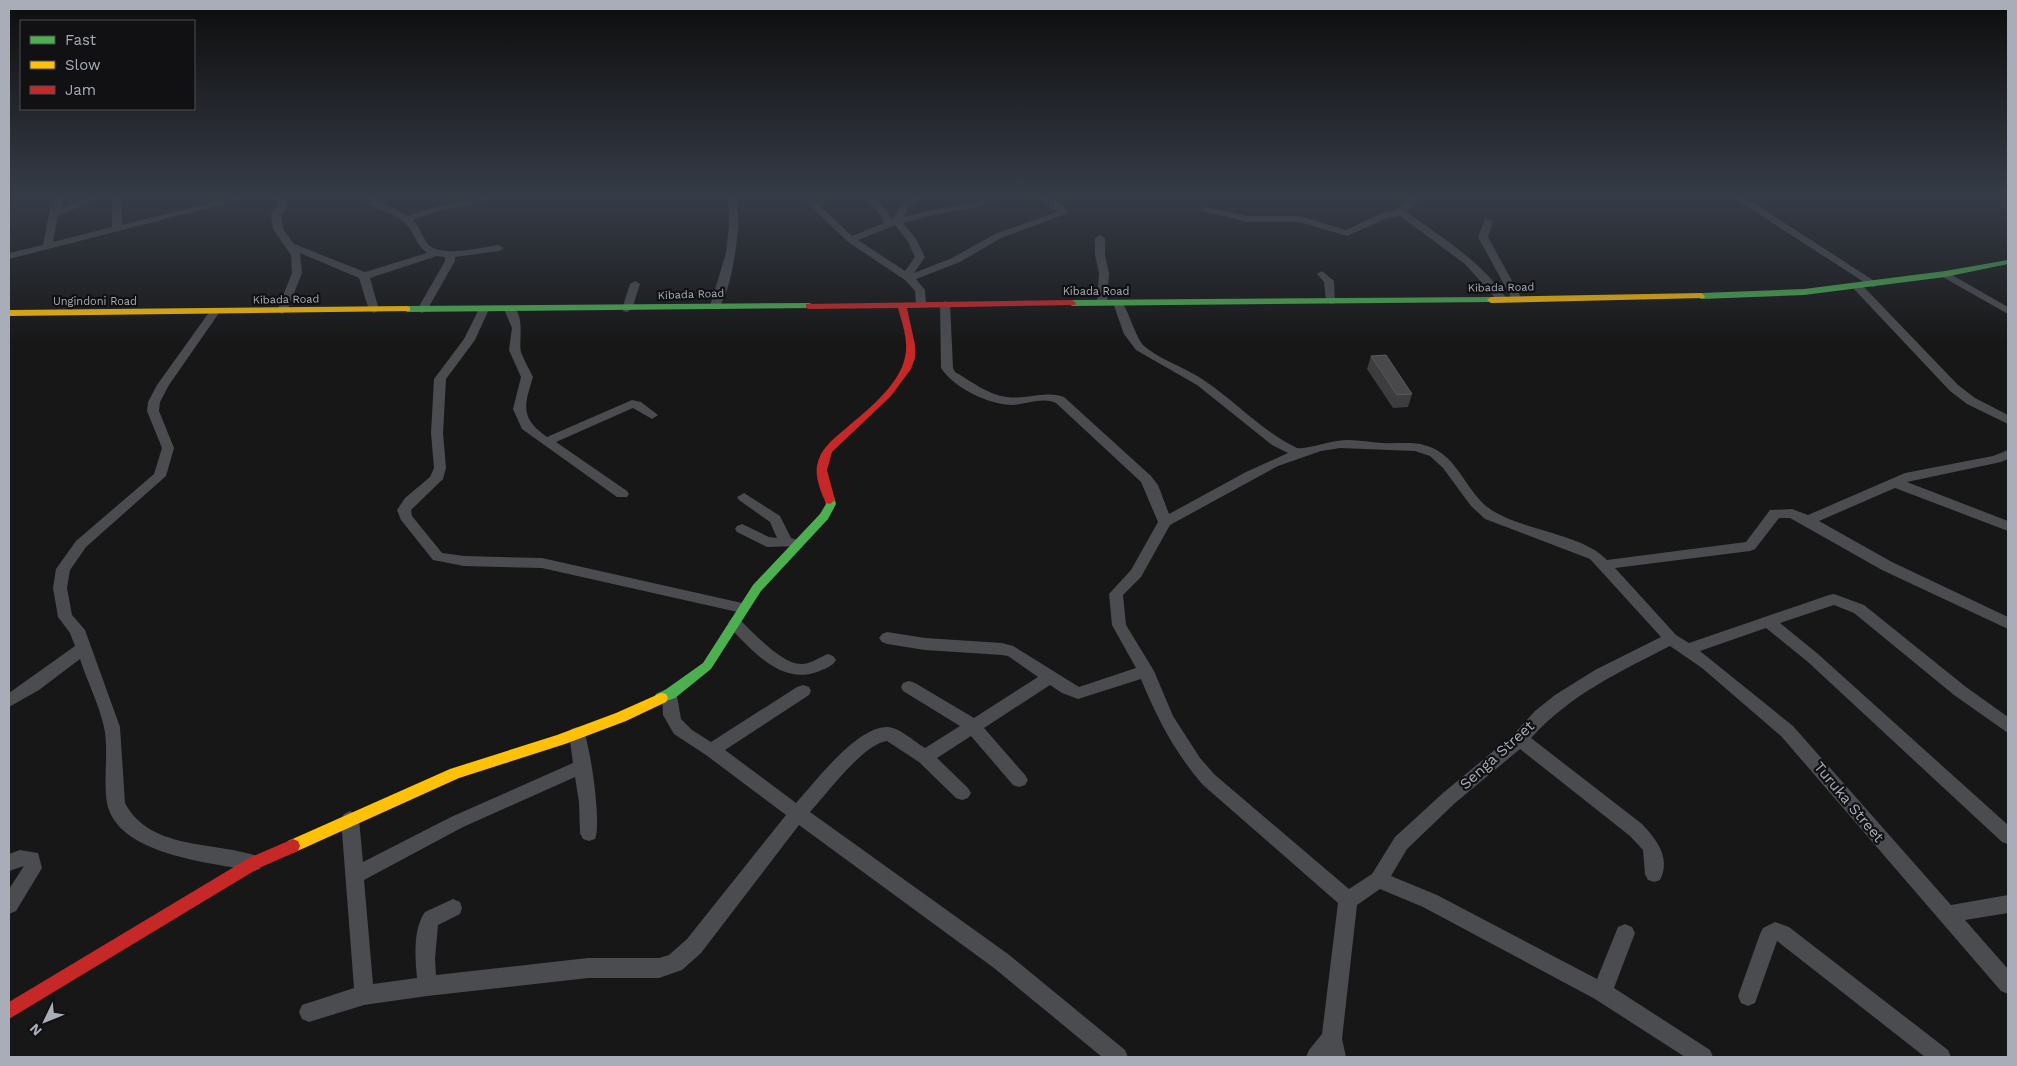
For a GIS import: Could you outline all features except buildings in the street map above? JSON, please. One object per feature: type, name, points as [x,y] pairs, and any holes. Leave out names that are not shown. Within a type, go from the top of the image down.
[{"type":"main road","name":"Kibada Road","points":[[182,313],[1744,296],[1874,284],[1945,274],[2008,262]]},
{"type":"main road","points":[[9,1011],[229,880],[254,863],[350,819],[456,774],[577,734],[670,694],[707,666],[742,608],[791,543],[824,516],[831,504],[829,493],[818,470],[821,460],[828,450],[894,385],[909,365],[909,335],[902,305]]},
{"type":"main road","name":"Ungindoni Road","points":[[9,313],[182,313]]},
{"type":"street","points":[[9,256],[52,246]]},
{"type":"street","points":[[292,246],[364,276],[433,254],[450,255],[499,248]]},
{"type":"street","points":[[282,311],[297,273],[296,255],[292,246]]},
{"type":"street","points":[[423,246],[433,254]]},
{"type":"street","points":[[715,306],[727,273],[731,246]]},
{"type":"street","points":[[860,246],[908,277],[920,290],[921,304]]},
{"type":"street","points":[[908,277],[920,257],[914,246]]},
{"type":"street","points":[[908,277],[956,260],[981,246]]},
{"type":"street","points":[[1100,246],[1104,273],[1102,303]]},
{"type":"street","points":[[1448,246],[1467,259],[1502,299]]},
{"type":"street","points":[[1488,246],[1517,299]]},
{"type":"street","points":[[1814,246],[1874,284]]},
{"type":"street","points":[[422,310],[450,261],[450,255]]},
{"type":"street","points":[[1322,274],[1329,281],[1331,301]]},
{"type":"street","points":[[1945,274],[2008,311]]},
{"type":"street","points":[[364,276],[374,310]]},
{"type":"street","points":[[626,309],[635,284]]},
{"type":"street","points":[[1857,286],[1954,388],[1971,401],[2008,420]]},
{"type":"street","points":[[1118,303],[1130,334],[1140,348],[1202,383],[1276,442],[1298,453]]},
{"type":"street","points":[[945,304],[947,368],[951,374],[994,398],[1020,401],[1050,398],[1060,400],[1146,479],[1151,485],[1165,522]]},
{"type":"street","points":[[509,309],[517,328],[514,350],[527,377],[518,406],[518,415],[528,429],[622,494]]},
{"type":"street","points":[[484,310],[469,340],[440,379],[437,433],[440,468],[436,479],[410,501],[404,510],[406,517],[438,557],[472,562],[519,561],[542,563],[742,608]]},
{"type":"street","points":[[214,313],[163,385],[154,402],[154,411],[168,448],[160,476],[81,544],[63,569],[60,588],[65,617],[77,630],[112,727],[116,804],[124,819],[142,835],[171,846],[254,863]]},
{"type":"street","points":[[546,442],[632,404],[638,404],[652,415]]},
{"type":"street","name":"Turuka Street","points":[[1298,453],[1341,444],[1425,449],[1445,461],[1485,513],[1500,521],[1584,550],[1605,566],[1671,639],[1786,731],[2008,984]]},
{"type":"street","points":[[1298,453],[1236,482],[1165,522],[1136,573],[1116,594],[1119,625],[1146,670],[1166,719],[1194,763],[1209,780],[1348,900],[1334,1048],[1316,1057]]},
{"type":"street","points":[[1807,520],[1826,514],[1893,482],[1920,473],[1996,459],[2008,454]]},
{"type":"street","points":[[1893,482],[2008,526]]},
{"type":"street","points":[[744,497],[775,520],[791,543]]},
{"type":"street","points":[[1605,566],[1662,556],[1750,546],[1776,513],[1792,514],[1807,520],[1886,566],[2008,623]]},
{"type":"street","points":[[742,529],[767,542],[791,543]]},
{"type":"street","points":[[1687,650],[1834,599],[1859,609],[1960,691],[2008,726]]},
{"type":"street","points":[[1767,621],[1813,658],[2008,836]]},
{"type":"street","points":[[734,624],[772,658],[793,669],[800,671],[828,660]]},
{"type":"street","points":[[887,638],[925,644],[1002,649],[1013,652],[1068,689],[1078,693],[1146,670]]},
{"type":"street","name":"Senga Street","points":[[1348,900],[1379,880],[1401,843],[1449,798],[1520,739],[1541,716],[1561,699],[1601,674],[1671,639]]},
{"type":"street","points":[[9,701],[33,686],[83,648]]},
{"type":"street","points":[[925,757],[972,725],[1051,678]]},
{"type":"street","points":[[909,687],[972,725],[1019,780]]},
{"type":"street","points":[[712,750],[803,691]]},
{"type":"street","points":[[670,694],[669,710],[673,722],[682,733],[712,750],[797,814],[1001,961],[1118,1057]]},
{"type":"street","points":[[577,734],[588,802],[589,833]]},
{"type":"street","points":[[309,1012],[364,995],[427,986],[588,968],[659,968],[675,963],[694,946],[797,814],[858,748],[877,735],[889,734],[925,757],[962,793]]},
{"type":"street","points":[[1520,739],[1636,830],[1652,847],[1654,874]]},
{"type":"street","points":[[355,875],[457,822],[581,766]]},
{"type":"street","points":[[350,819],[364,995]]},
{"type":"street","points":[[9,863],[20,858],[32,859],[33,868],[9,905]]},
{"type":"street","points":[[1379,880],[1430,900],[1572,978],[1602,992],[1703,1057]]},
{"type":"street","points":[[1946,914],[2008,904]]},
{"type":"street","points":[[427,986],[425,959],[429,922],[432,918],[453,908]]},
{"type":"street","points":[[1748,996],[1770,934],[1774,931],[1782,933],[1941,1057]]},
{"type":"street","points":[[1602,992],[1625,933]]},
{"type":"traffic: fast","points":[[1701,296],[1804,292],[1945,274],[2008,262]]},
{"type":"traffic: fast","points":[[1072,303],[1491,300]]},
{"type":"traffic: fast","points":[[407,309],[809,306]]},
{"type":"traffic: fast","points":[[661,698],[670,694],[707,666],[757,588],[824,516],[831,504],[830,500]]},
{"type":"traffic: slow","points":[[1491,300],[1701,296]]},
{"type":"traffic: slow","points":[[9,313],[407,309]]},
{"type":"traffic: slow","points":[[293,846],[455,773],[560,740],[621,717],[661,698]]},
{"type":"traffic: jam","points":[[809,306],[1072,303]]},
{"type":"traffic: jam","points":[[830,500],[821,470],[828,450],[888,394],[906,369],[910,358],[911,345],[902,305]]},
{"type":"traffic: jam","points":[[9,1011],[254,863],[293,846]]}]
